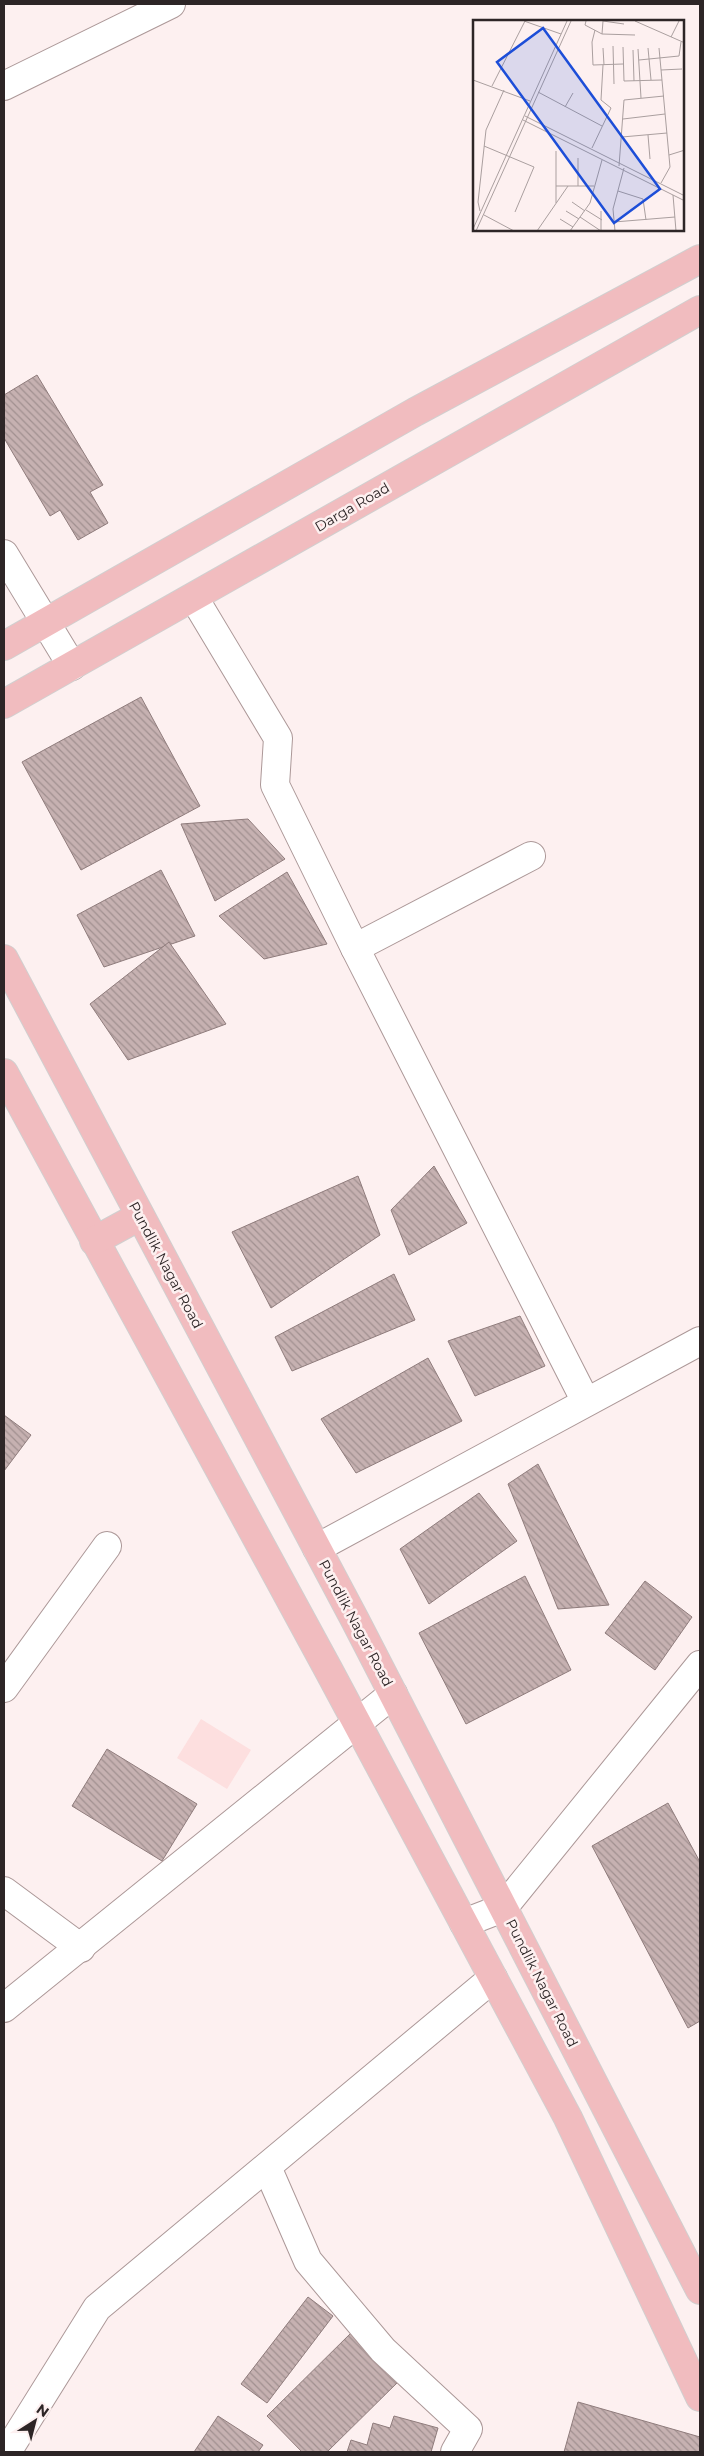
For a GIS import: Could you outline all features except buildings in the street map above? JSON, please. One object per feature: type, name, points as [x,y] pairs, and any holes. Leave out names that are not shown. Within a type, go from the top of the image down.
[{"type":"main road","points":[[4,646],[415,412],[700,259]]},
{"type":"main road","name":"Darga Road","points":[[4,704],[700,310]]},
{"type":"main road","name":"Pundlik Nagar Road","points":[[4,960],[317,1548],[700,2290]]},
{"type":"main road","points":[[4,1073],[568,2118],[700,2397]]},
{"type":"main road","points":[[94,1241],[140,1216]]},
{"type":"street","points":[[4,86],[171,4]]},
{"type":"street","points":[[4,554],[72,666]]},
{"type":"street","points":[[194,598],[278,738],[275,785],[355,948],[586,1402]]},
{"type":"street","points":[[355,948],[531,856]]},
{"type":"street","points":[[317,1548],[700,1341]]},
{"type":"street","points":[[4,1688],[107,1546]]},
{"type":"street","points":[[464,1923],[504,1908],[700,1665]]},
{"type":"street","points":[[4,2008],[81,1948],[393,1694]]},
{"type":"street","points":[[4,1891],[81,1948]]},
{"type":"street","points":[[7,2452],[97,2308],[493,1978]]},
{"type":"street","points":[[267,2167],[308,2261],[383,2350],[468,2429],[455,2452]]},
{"type":"shaded area","points":[[201,1719],[251,1750],[227,1789],[177,1758]]}]
